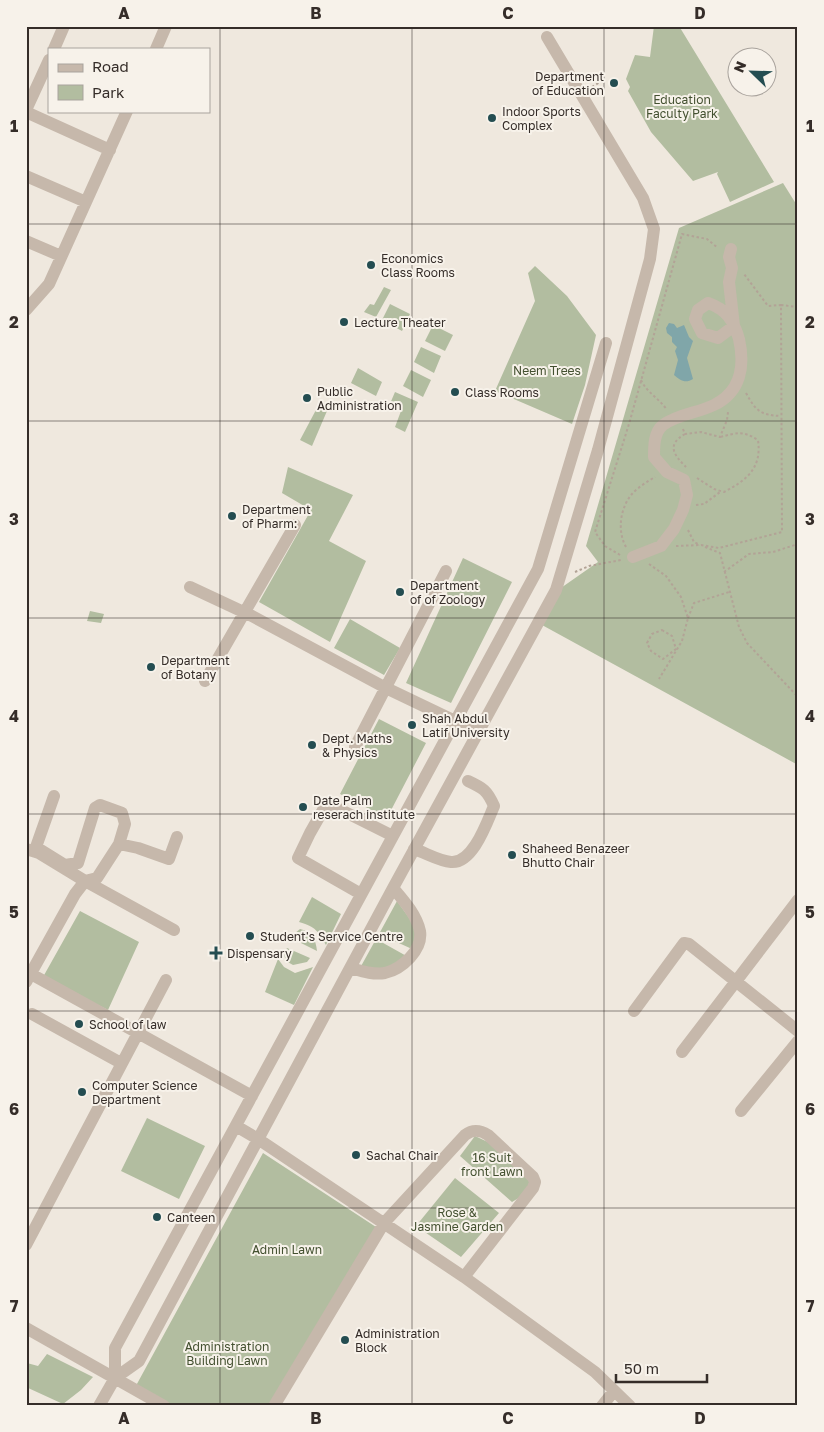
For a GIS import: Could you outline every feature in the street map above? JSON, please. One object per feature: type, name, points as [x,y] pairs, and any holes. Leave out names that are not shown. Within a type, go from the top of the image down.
[{"type":"street","points":[[54,48],[64,26]]},
{"type":"street","points":[[156,48],[166,26]]},
{"type":"street","points":[[99,1406],[115,1378],[139,1361],[414,849],[556,590],[598,450],[650,259],[654,230],[643,198],[547,36]]},
{"type":"street","points":[[48,62],[26,111],[110,150]]},
{"type":"street","points":[[26,310],[49,284],[128,112]]},
{"type":"street","points":[[26,176],[86,202]]},
{"type":"street","points":[[26,241],[61,256]]},
{"type":"street","points":[[633,557],[661,546],[679,519],[687,494],[684,480],[668,472],[654,457],[654,440],[662,425],[714,405],[731,394],[740,377],[742,355],[734,326],[730,282],[732,268],[731,249]]},
{"type":"street","points":[[115,1378],[115,1348],[538,569],[606,343]]},
{"type":"street","points":[[576,443],[598,450]]},
{"type":"street","points":[[205,681],[295,525]]},
{"type":"street","points":[[355,747],[446,571]]},
{"type":"street","points":[[190,587],[244,612],[386,688],[478,734]]},
{"type":"street","points":[[414,849],[449,862],[456,862],[463,859],[474,847],[494,806],[488,793],[482,787],[468,780]]},
{"type":"street","points":[[54,796],[36,847],[65,865],[78,862],[95,808],[100,805],[122,813],[125,824],[119,844],[98,878],[85,881],[75,894],[29,978],[252,1096]]},
{"type":"street","points":[[361,894],[298,858],[310,833],[327,804],[393,836]]},
{"type":"street","points":[[119,844],[138,848],[169,859],[177,838]]},
{"type":"street","points":[[26,849],[39,853],[85,881],[174,930]]},
{"type":"street","points":[[350,968],[367,973],[385,973],[403,965],[415,951],[420,933],[415,917],[393,888]]},
{"type":"street","points":[[682,1052],[798,900]]},
{"type":"street","points":[[634,1011],[684,943],[689,944],[798,1031]]},
{"type":"street","points":[[26,1246],[166,980]]},
{"type":"street","points":[[32,1014],[121,1063]]},
{"type":"street","points":[[741,1111],[798,1041]]},
{"type":"street","points":[[236,1126],[464,1277],[594,1372],[630,1406]]},
{"type":"street","points":[[274,1406],[384,1223],[465,1135],[476,1131],[488,1135],[533,1177],[534,1182],[533,1188],[519,1207],[490,1241],[464,1277]]},
{"type":"street","points":[[26,1328],[164,1406]]},
{"type":"street","points":[[602,1406],[614,1391]]},
{"type":"path","points":[[781,305],[798,307]]},
{"type":"path","points":[[740,377],[752,404],[763,414],[782,416]]},
{"type":"path","points":[[641,380],[645,389],[677,418],[685,434]]},
{"type":"path","points":[[720,436],[727,420],[728,405]]},
{"type":"path","points":[[688,469],[676,455],[673,448],[678,438],[685,434],[700,432],[720,436],[738,432],[747,433],[758,440],[759,452],[756,463],[747,478],[724,492],[714,489],[694,475]]},
{"type":"path","points":[[633,557],[625,545],[621,533],[621,518],[632,493],[650,480],[668,472]]},
{"type":"path","points":[[684,506],[704,504],[721,491]]},
{"type":"path","points":[[679,519],[692,535],[694,542],[720,553],[739,628],[747,643],[798,697]]},
{"type":"path","points":[[724,572],[749,554],[773,552],[798,544]]},
{"type":"path","points":[[573,573],[589,566],[633,557],[643,560],[666,576],[680,597],[688,618]]},
{"type":"path","points":[[659,679],[676,648],[672,636],[662,630],[652,634],[647,643],[650,651],[663,659],[676,648],[682,641],[694,603],[729,592]]},
{"type":"green space","name":"Education Faculty Park","points":[[654,26],[679,26],[774,182],[730,202],[717,174],[718,172],[693,181],[651,132],[628,91],[630,87],[626,79],[635,55],[650,57]]},
{"type":"green space","points":[[783,183],[798,207],[798,765],[542,625],[558,590],[598,562],[586,546],[679,228]]},
{"type":"green space","name":"Neem Trees","points":[[535,266],[567,296],[596,335],[585,385],[572,424],[495,391],[535,301],[528,273]]},
{"type":"green space","points":[[384,287],[391,290],[376,317],[364,312],[370,304],[374,305]]},
{"type":"green space","points":[[390,304],[410,314],[402,331],[382,320]]},
{"type":"green space","points":[[433,325],[453,335],[445,351],[425,341]]},
{"type":"green space","points":[[421,347],[441,356],[434,373],[414,362]]},
{"type":"green space","points":[[358,368],[382,382],[376,396],[351,383]]},
{"type":"green space","points":[[411,370],[431,380],[423,397],[403,386]]},
{"type":"green space","points":[[395,392],[418,402],[405,432],[395,427],[401,411],[389,406]]},
{"type":"green space","points":[[317,408],[327,411],[312,446],[300,440]]},
{"type":"green space","points":[[288,467],[353,495],[329,541],[366,561],[330,642],[259,602],[311,510],[282,493]]},
{"type":"green space","points":[[463,558],[512,582],[451,703],[406,683]]},
{"type":"green space","points":[[90,611],[104,614],[101,623],[87,621]]},
{"type":"green space","points":[[350,619],[400,648],[384,675],[334,648]]},
{"type":"green space","points":[[379,719],[426,743],[387,818],[340,794]]},
{"type":"green space","points":[[312,897],[341,914],[326,945],[316,930],[299,922]]},
{"type":"green space","points":[[397,901],[420,933],[412,949],[379,934]]},
{"type":"green space","points":[[80,911],[139,942],[108,1010],[43,977]]},
{"type":"green space","points":[[300,929],[308,932],[313,937],[317,951],[293,939],[294,934]]},
{"type":"green space","points":[[376,939],[410,958],[385,973],[360,968]]},
{"type":"green space","points":[[287,948],[310,958],[307,962],[293,965],[286,961],[284,954]]},
{"type":"green space","points":[[278,959],[284,967],[295,973],[313,967],[294,1005],[265,992]]},
{"type":"green space","points":[[147,1118],[205,1146],[179,1199],[121,1171]]},
{"type":"green space","name":"16 Suit front Lawn","points":[[475,1136],[492,1144],[530,1182],[527,1193],[512,1202],[460,1156]]},
{"type":"green space","name":"Admin Lawn","points":[[263,1153],[376,1227],[274,1406],[156,1406],[132,1393]]},
{"type":"green space","name":"Rose & Jasmine Garden","points":[[455,1178],[499,1213],[461,1257],[416,1226]]},
{"type":"green space","points":[[47,1354],[93,1377],[81,1390],[63,1404],[26,1387],[27,1363],[38,1366]]},
{"type":"water","points":[[669,323],[674,324],[677,328],[684,325],[689,337],[693,341],[687,358],[693,379],[688,381],[683,381],[674,375],[678,360],[675,351],[677,347],[672,342],[672,337],[667,333],[666,328]]},
{"type":"place","name":"Department of Education","points":[[614,83]]},
{"type":"place","name":"Indoor Sports Complex","points":[[492,118]]},
{"type":"place","name":"Economics Class Rooms","points":[[371,265]]},
{"type":"place","name":"Lecture Theater","points":[[344,322]]},
{"type":"place","name":"Class Rooms","points":[[455,392]]},
{"type":"place","name":"Public Administration","points":[[307,398]]},
{"type":"place","name":"Department of Pharm:","points":[[232,516]]},
{"type":"place","name":"Department of of Zoology","points":[[400,592]]},
{"type":"place","name":"Department of Botany","points":[[151,667]]},
{"type":"place","name":"Shah Abdul Latif University","points":[[412,725]]},
{"type":"place","name":"Dept. Maths & Physics","points":[[312,745]]},
{"type":"place","name":"Date Palm reserach institute","points":[[303,807]]},
{"type":"place","name":"Shaheed Benazeer Bhutto Chair","points":[[512,855]]},
{"type":"place","name":"Student's Service Centre","points":[[250,936]]},
{"type":"place","name":"Dispensary","points":[[216,953]]},
{"type":"place","name":"School of law","points":[[79,1024]]},
{"type":"place","name":"Computer Science Department","points":[[82,1092]]},
{"type":"place","name":"Sachal Chair","points":[[356,1155]]},
{"type":"place","name":"Canteen","points":[[157,1217]]},
{"type":"place","name":"Administration Block","points":[[345,1340]]},
{"type":"park label","name":"Administration Building Lawn","points":[[227,1353]]}]
